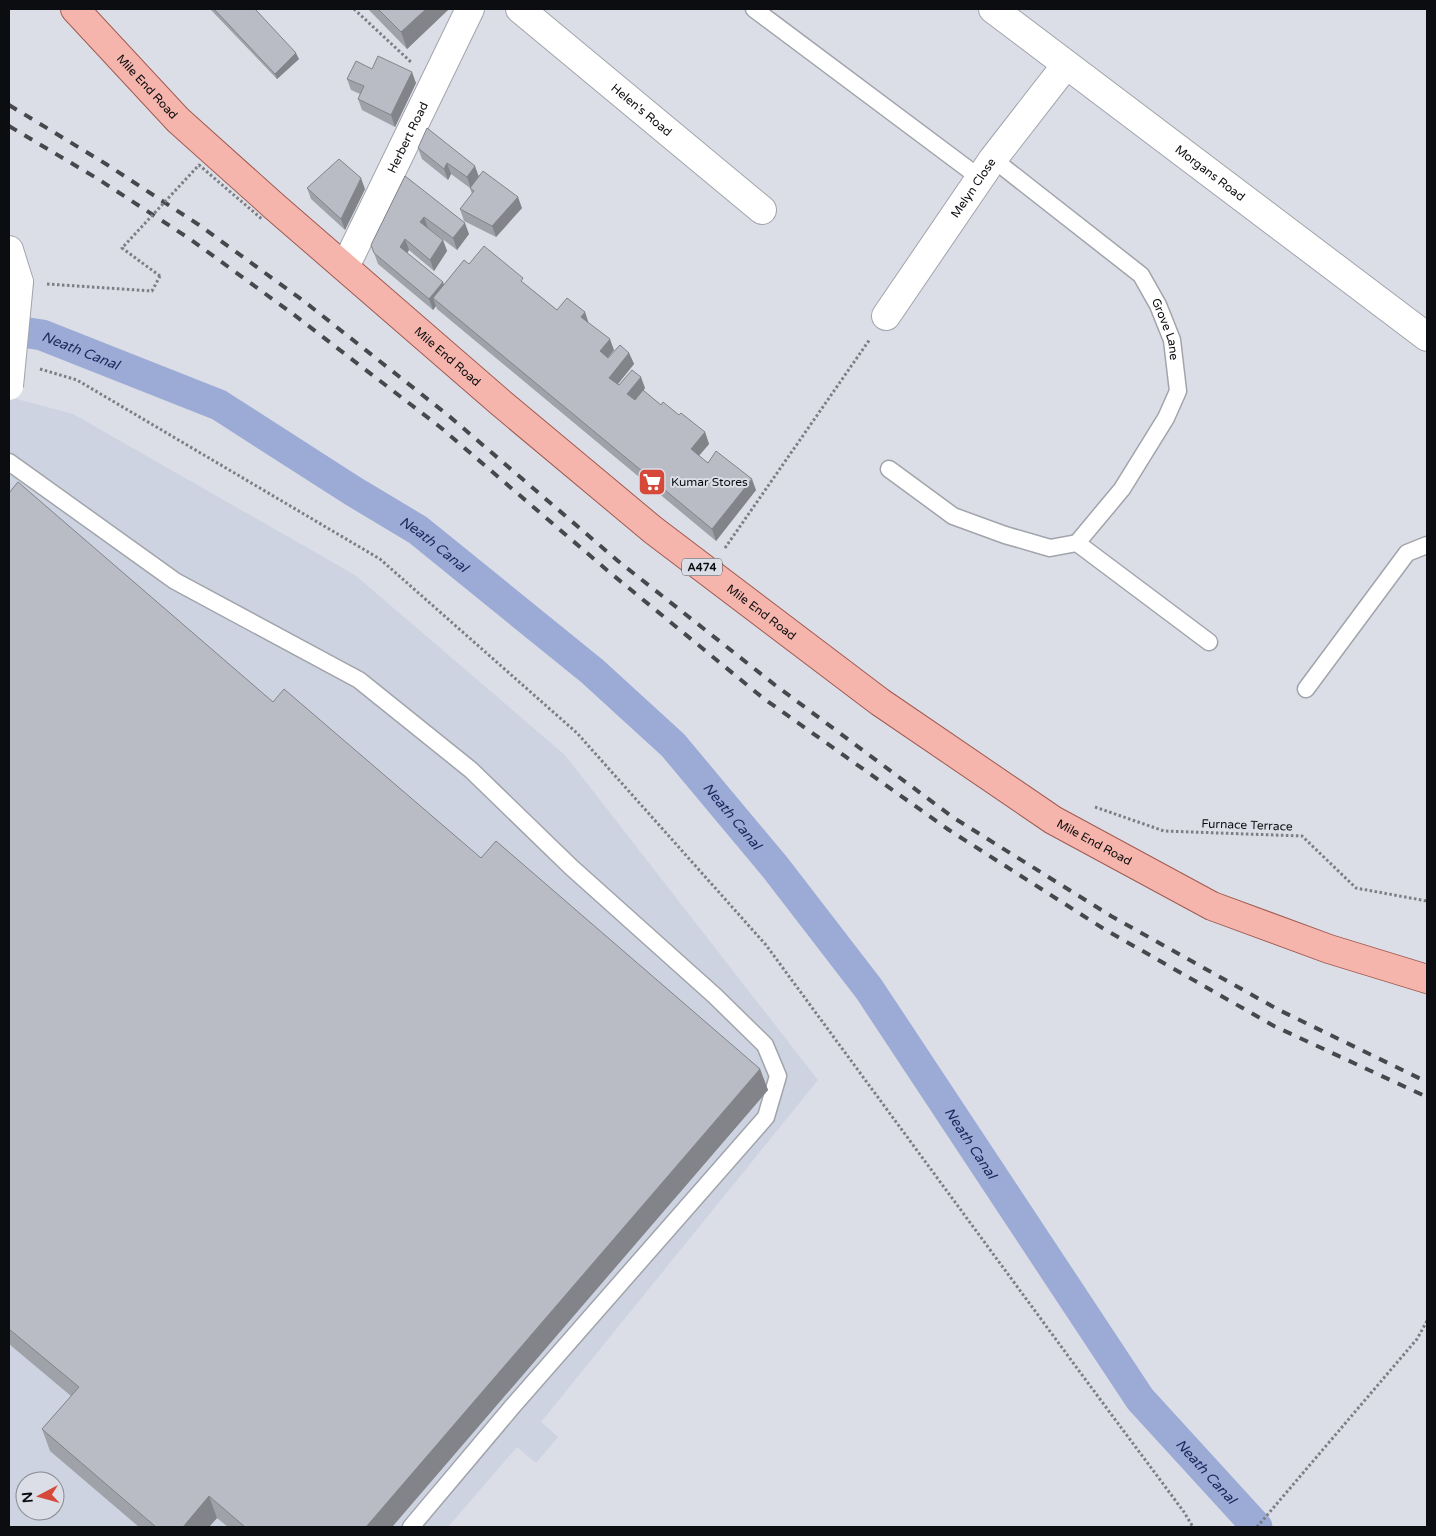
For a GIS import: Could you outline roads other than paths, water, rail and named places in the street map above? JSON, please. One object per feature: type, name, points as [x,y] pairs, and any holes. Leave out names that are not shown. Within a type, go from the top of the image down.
[{"type":"main road","name":"Mile End Road","points":[[75,9],[178,120],[275,207],[501,403],[653,530],[880,702],[1052,820],[1212,906],[1329,949],[1427,979]]},
{"type":"street","name":"Herbert Road","points":[[345,267],[470,9]]},
{"type":"street","name":"Helen's Road","points":[[520,9],[762,210]]},
{"type":"street","name":"Morgans Road","points":[[993,9],[1427,337]]},
{"type":"street","name":"Melyn Close","points":[[886,316],[987,169],[1066,65]]},
{"type":"street","points":[[9,250],[19,282],[9,386]]},
{"type":"lane","name":"Grove Lane","points":[[754,9],[1141,275],[1158,305],[1172,340],[1178,391],[1166,418],[1122,488],[1077,543]]},
{"type":"lane","points":[[9,462],[175,581],[359,680],[471,770],[571,867],[721,1002],[765,1045],[778,1076],[766,1117],[512,1407],[411,1527]]},
{"type":"lane","points":[[889,469],[953,516],[1005,535],[1050,548],[1077,543],[1209,642]]},
{"type":"lane","points":[[1306,689],[1406,553],[1427,545]]},
{"type":"waterway","name":"Neath Canal","points":[[9,330],[42,335],[219,405],[353,491],[418,530],[592,671],[673,745],[775,867],[869,989],[1140,1399],[1257,1527]]},
{"type":"railway","points":[[9,105],[106,164],[199,225],[305,302],[449,416],[618,561],[775,685],[954,818],[1111,916],[1279,1010],[1427,1082]]},
{"type":"railway","points":[[9,126],[98,179],[190,239],[293,314],[440,427],[608,571],[763,698],[949,830],[1104,929],[1274,1026],[1427,1097]]},
{"type":"place","name":"Kumar Stores","points":[[652,482]]}]
